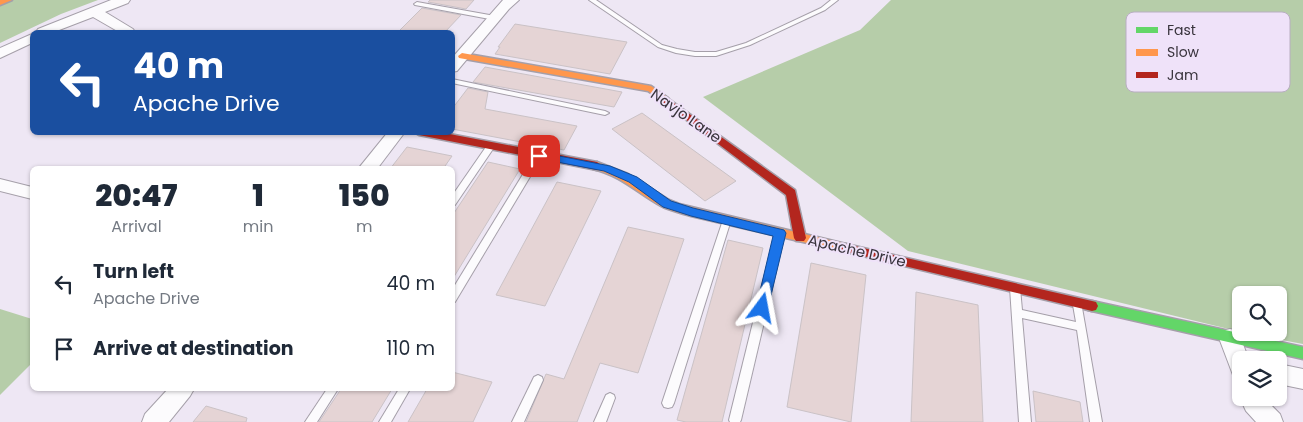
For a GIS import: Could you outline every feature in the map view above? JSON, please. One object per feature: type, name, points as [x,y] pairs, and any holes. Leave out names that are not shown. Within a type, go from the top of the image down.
[{"type":"street","points":[[0,3],[8,0]]},
{"type":"street","points":[[48,30],[123,0]]},
{"type":"street","points":[[455,64],[512,0]]},
{"type":"street","points":[[93,11],[125,30]]},
{"type":"street","points":[[0,54],[30,39]]},
{"type":"street","name":"Navjo Lane","points":[[462,56],[651,89],[791,193],[800,238]]},
{"type":"street","points":[[369,166],[395,135]]},
{"type":"street","name":"Apache Drive","points":[[434,135],[606,168],[633,180],[667,204],[727,220],[1230,338],[1303,353]]},
{"type":"street","points":[[0,185],[30,192]]},
{"type":"street","points":[[1230,338],[1235,351]]},
{"type":"street","points":[[1287,376],[1303,379]]},
{"type":"street","points":[[154,422],[180,391]]},
{"type":"street","points":[[1257,406],[1271,422]]},
{"type":"lane","points":[[592,0],[660,46],[695,54],[716,54],[748,44],[823,9],[835,0]]},
{"type":"lane","points":[[417,4],[495,18]]},
{"type":"lane","points":[[455,82],[605,112]]},
{"type":"lane","points":[[455,199],[491,146]]},
{"type":"lane","points":[[455,294],[539,156]]},
{"type":"lane","points":[[668,403],[727,220]]},
{"type":"lane","points":[[735,420],[780,233]]},
{"type":"lane","points":[[1015,288],[1025,422]]},
{"type":"lane","points":[[1077,302],[1096,422]]},
{"type":"lane","points":[[1017,313],[1081,327]]},
{"type":"lane","points":[[518,422],[538,380]]},
{"type":"lane","points":[[311,422],[332,391]]},
{"type":"lane","points":[[385,422],[404,391]]},
{"type":"lane","points":[[600,422],[610,398]]},
{"type":"green space","points":[[0,0],[98,0],[61,14],[0,43]]},
{"type":"green space","points":[[891,0],[1303,0],[1303,344],[1287,341],[1287,286],[1232,286],[1232,330],[908,251],[703,97],[860,30]]},
{"type":"green space","points":[[0,309],[30,318],[30,365],[0,395]]},
{"type":"building","points":[[430,0],[474,0],[466,9],[428,2]]},
{"type":"building","points":[[422,8],[461,15],[447,30],[400,30]]},
{"type":"building","points":[[515,24],[627,42],[610,74],[495,54]]},
{"type":"building","points":[[485,67],[622,92],[614,107],[473,82]]},
{"type":"building","points":[[468,88],[488,92],[485,109],[577,126],[564,150],[455,130],[455,105]]},
{"type":"building","points":[[642,113],[736,181],[705,201],[612,129]]},
{"type":"building","points":[[407,147],[452,156],[445,166],[392,166]]},
{"type":"building","points":[[488,162],[520,169],[455,275],[455,212]]},
{"type":"building","points":[[557,182],[601,191],[545,306],[496,295]]},
{"type":"building","points":[[628,227],[684,239],[638,373],[600,363],[577,422],[526,422],[546,374],[564,379]]},
{"type":"building","points":[[728,240],[763,248],[722,422],[686,422],[677,420]]},
{"type":"building","points":[[811,263],[866,275],[851,422],[787,407]]},
{"type":"building","points":[[916,292],[978,305],[983,422],[911,422]]},
{"type":"building","points":[[455,373],[492,382],[473,422],[408,422],[426,391],[455,391]]},
{"type":"building","points":[[340,391],[391,391],[372,422],[319,422]]},
{"type":"building","points":[[1033,391],[1080,402],[1083,422],[1036,422]]},
{"type":"building","points":[[206,406],[247,418],[246,422],[193,422]]},
{"type":"traffic: fast","points":[[1092,306],[1303,353]]},
{"type":"traffic: slow","points":[[0,3],[8,0]]},
{"type":"traffic: slow","points":[[462,56],[651,89],[663,98]]},
{"type":"traffic: slow","points":[[597,166],[625,176],[665,203],[675,207],[846,248]]},
{"type":"traffic: jam","points":[[663,98],[791,193],[800,238]]},
{"type":"traffic: jam","points":[[435,135],[597,166]]},
{"type":"traffic: jam","points":[[846,248],[1092,306]]},
{"type":"route","points":[[539,156],[606,168],[633,180],[667,204],[691,212],[780,233],[762,308]]}]
